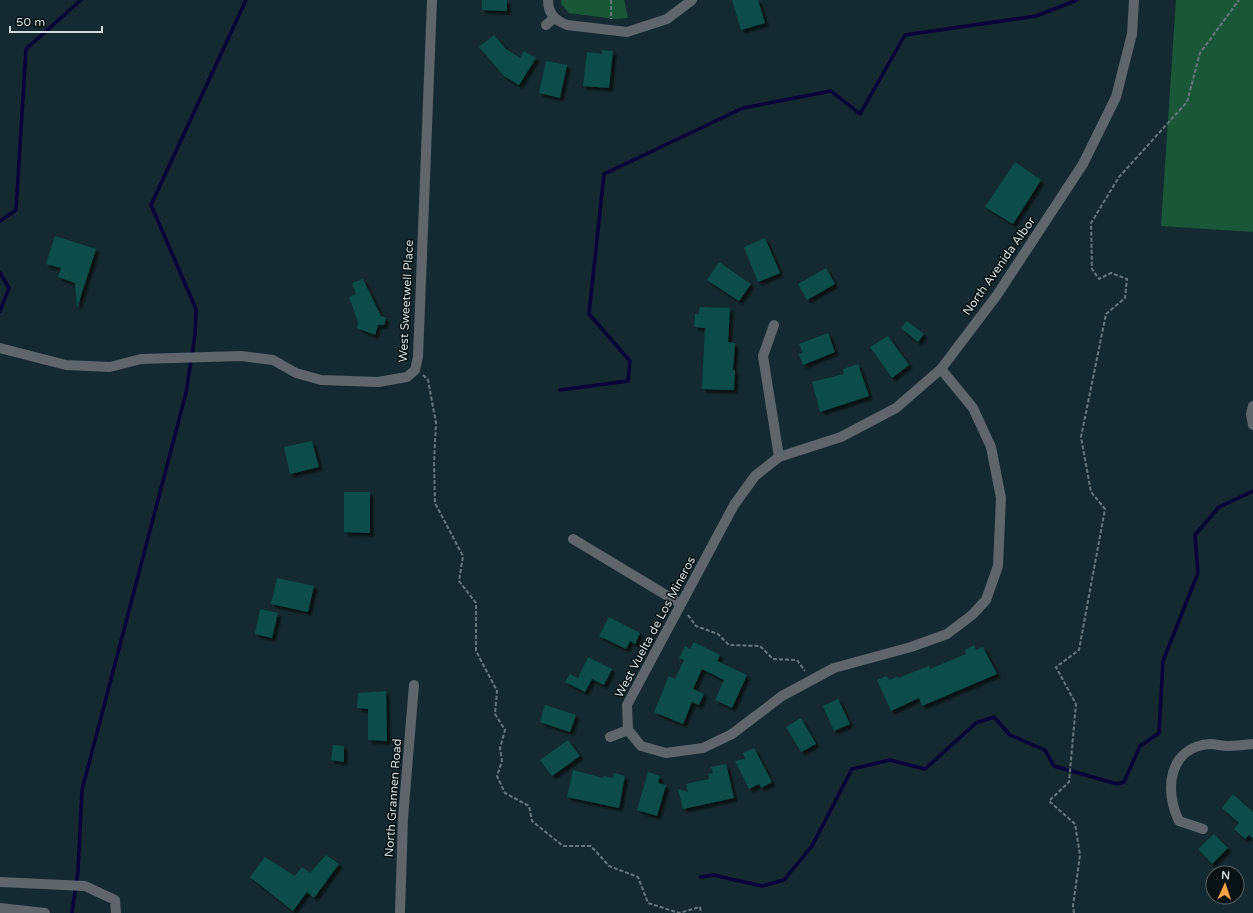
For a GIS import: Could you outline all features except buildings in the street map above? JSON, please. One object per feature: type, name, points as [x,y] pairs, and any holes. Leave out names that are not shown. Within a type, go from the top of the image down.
[{"type":"street","name":"West Sweetwell Place","points":[[0,348],[66,365],[110,367],[141,359],[241,356],[274,360],[296,373],[320,380],[378,382],[407,378],[416,367],[418,357],[432,0]]},
{"type":"street","points":[[548,0],[548,10],[554,18],[567,25],[627,32],[668,19],[692,0]]},
{"type":"street","name":"North Avenida Albor","points":[[779,457],[841,437],[896,408],[941,369],[997,295],[1083,164],[1116,96],[1132,34],[1134,0]]},
{"type":"street","points":[[546,25],[554,18]]},
{"type":"street","points":[[774,325],[763,356],[779,457]]},
{"type":"street","points":[[610,736],[628,730],[641,746],[666,753],[703,748],[732,734],[782,696],[834,668],[910,647],[947,634],[972,616],[986,600],[998,566],[1001,498],[991,447],[988,440],[973,408],[941,369]]},
{"type":"street","points":[[1253,406],[1251,414],[1253,425]]},
{"type":"street","name":"West Vuelta de Los Mineros","points":[[628,730],[627,705],[734,505],[754,476],[779,457]]},
{"type":"street","points":[[573,539],[681,604]]},
{"type":"street","name":"North Grannen Road","points":[[400,913],[403,818],[414,685]]},
{"type":"street","points":[[1203,829],[1179,821],[1174,810],[1170,786],[1173,771],[1181,757],[1196,747],[1210,744],[1228,746],[1253,744]]},
{"type":"street","points":[[0,882],[86,886],[115,900],[116,913]]},
{"type":"street","points":[[0,908],[45,913]]},
{"type":"path","points":[[611,0],[611,31]]},
{"type":"path","points":[[1074,913],[1073,906],[1080,855],[1075,824],[1049,801],[1069,782],[1076,704],[1056,667],[1079,650],[1105,509],[1091,492],[1081,437],[1106,314],[1125,298],[1128,279],[1111,273],[1099,279],[1092,269],[1092,224],[1119,177],[1187,102],[1200,53],[1239,0]]},
{"type":"path","points":[[416,367],[428,380],[436,423],[434,463],[435,504],[463,556],[459,581],[476,603],[476,650],[497,690],[495,714],[505,730],[500,748],[502,761],[497,776],[505,793],[528,806],[532,821],[563,846],[591,846],[609,866],[638,877],[648,903],[679,913],[700,907],[701,913]]},
{"type":"path","points":[[681,604],[696,626],[718,634],[729,646],[760,646],[773,659],[797,660],[802,665],[811,681]]},
{"type":"green space","points":[[561,0],[624,0],[628,18],[615,19],[569,13],[561,4]]},
{"type":"green space","points":[[1176,0],[1253,0],[1253,232],[1161,226]]},
{"type":"waterway","points":[[0,221],[16,210],[26,49],[81,0]]},
{"type":"waterway","points":[[72,913],[78,871],[82,790],[186,393],[195,335],[196,309],[151,205],[246,0]]},
{"type":"waterway","points":[[560,390],[628,381],[630,361],[589,314],[604,174],[743,108],[831,91],[860,114],[905,35],[1036,16],[1077,0]]},
{"type":"waterway","points":[[0,273],[9,288],[0,311]]},
{"type":"waterway","points":[[701,877],[713,875],[762,886],[784,880],[812,846],[852,769],[890,760],[925,769],[976,723],[994,717],[1010,735],[1045,750],[1054,766],[1117,784],[1124,782],[1140,746],[1159,733],[1163,661],[1198,573],[1195,535],[1219,507],[1253,491]]}]
